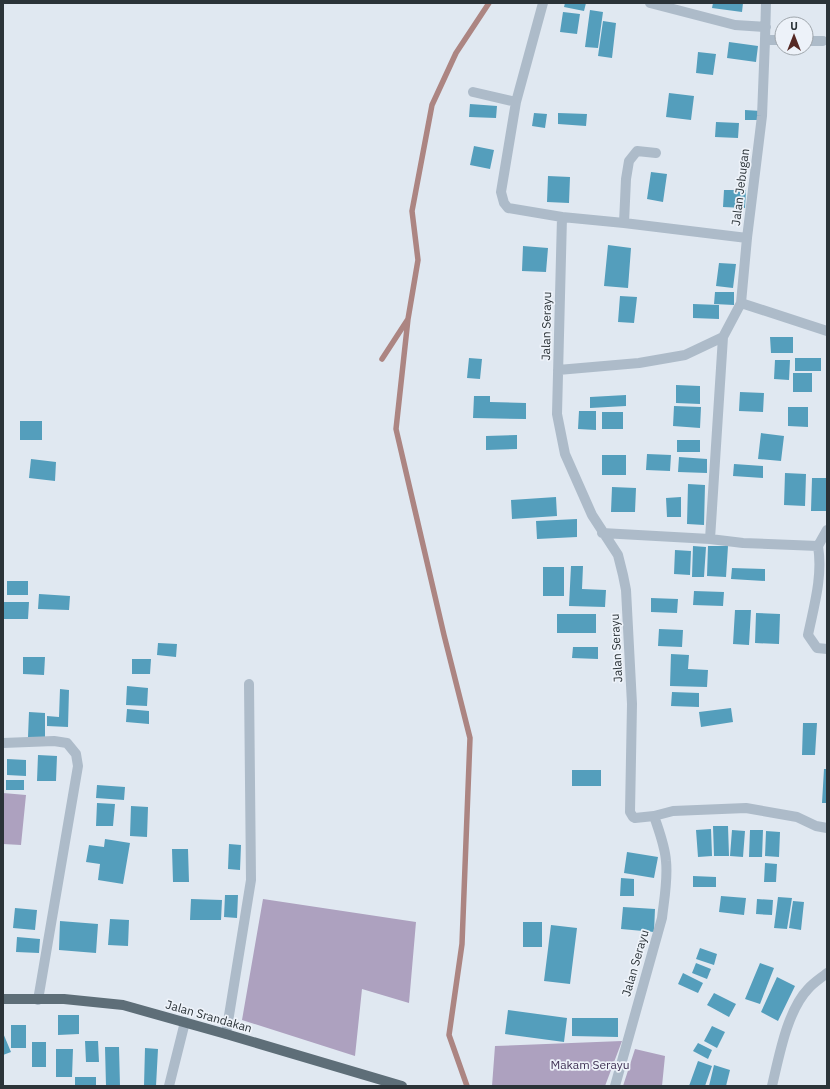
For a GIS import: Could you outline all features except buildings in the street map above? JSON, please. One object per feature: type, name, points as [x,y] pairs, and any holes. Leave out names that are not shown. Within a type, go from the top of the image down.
[{"type":"main road","name":"Jalan Srandakan","points":[[3,999],[64,999],[123,1005],[402,1086]]},
{"type":"street","points":[[543,3],[516,102],[501,192],[504,203],[508,208],[562,217]]},
{"type":"street","points":[[650,3],[735,25],[766,27]]},
{"type":"street","name":"Jalan Jebugan","points":[[562,217],[747,238],[762,116],[766,40],[766,3]]},
{"type":"street","points":[[766,40],[774,40]]},
{"type":"street","points":[[814,41],[823,41]]},
{"type":"street","points":[[473,92],[516,102]]},
{"type":"street","points":[[624,223],[626,179],[629,161],[637,151],[656,153]]},
{"type":"street","name":"Jalan Serayu","points":[[562,217],[557,414],[565,454],[592,515],[602,533],[618,555],[623,575],[626,590],[632,704],[630,812],[635,818],[654,816],[664,846],[666,862],[665,893],[662,918],[615,1086]]},
{"type":"street","points":[[710,539],[723,337],[741,303],[747,238]]},
{"type":"street","points":[[741,303],[827,332]]},
{"type":"street","points":[[558,370],[639,363],[685,355],[723,337]]},
{"type":"street","points":[[827,530],[818,546],[821,560],[818,588],[808,635],[817,648],[827,649]]},
{"type":"street","points":[[602,533],[710,539],[743,543],[818,546]]},
{"type":"street","points":[[226,1034],[252,880],[249,684]]},
{"type":"street","points":[[3,743],[54,741],[67,743],[76,754],[78,766],[38,1000]]},
{"type":"street","points":[[654,816],[673,811],[746,808],[797,817],[816,826],[827,828]]},
{"type":"street","points":[[772,1086],[782,1044],[797,1005],[807,989],[827,973]]},
{"type":"street","points":[[169,1086],[185,1022]]},
{"type":"green space","points":[[3,793],[26,795],[21,845],[3,844]]},
{"type":"green space","points":[[263,899],[416,922],[409,1003],[362,989],[355,1056],[242,1020]]},
{"type":"green space","name":"Makam Serayu","points":[[622,1041],[605,1086],[492,1086],[495,1046]]},
{"type":"green space","points":[[635,1049],[665,1056],[662,1086],[623,1086]]},
{"type":"waterway","points":[[382,359],[408,319],[418,260],[412,211],[432,105],[456,53],[489,3]]},
{"type":"waterway","points":[[408,319],[396,429],[444,635],[470,738],[462,944],[449,1035],[467,1086]]}]
